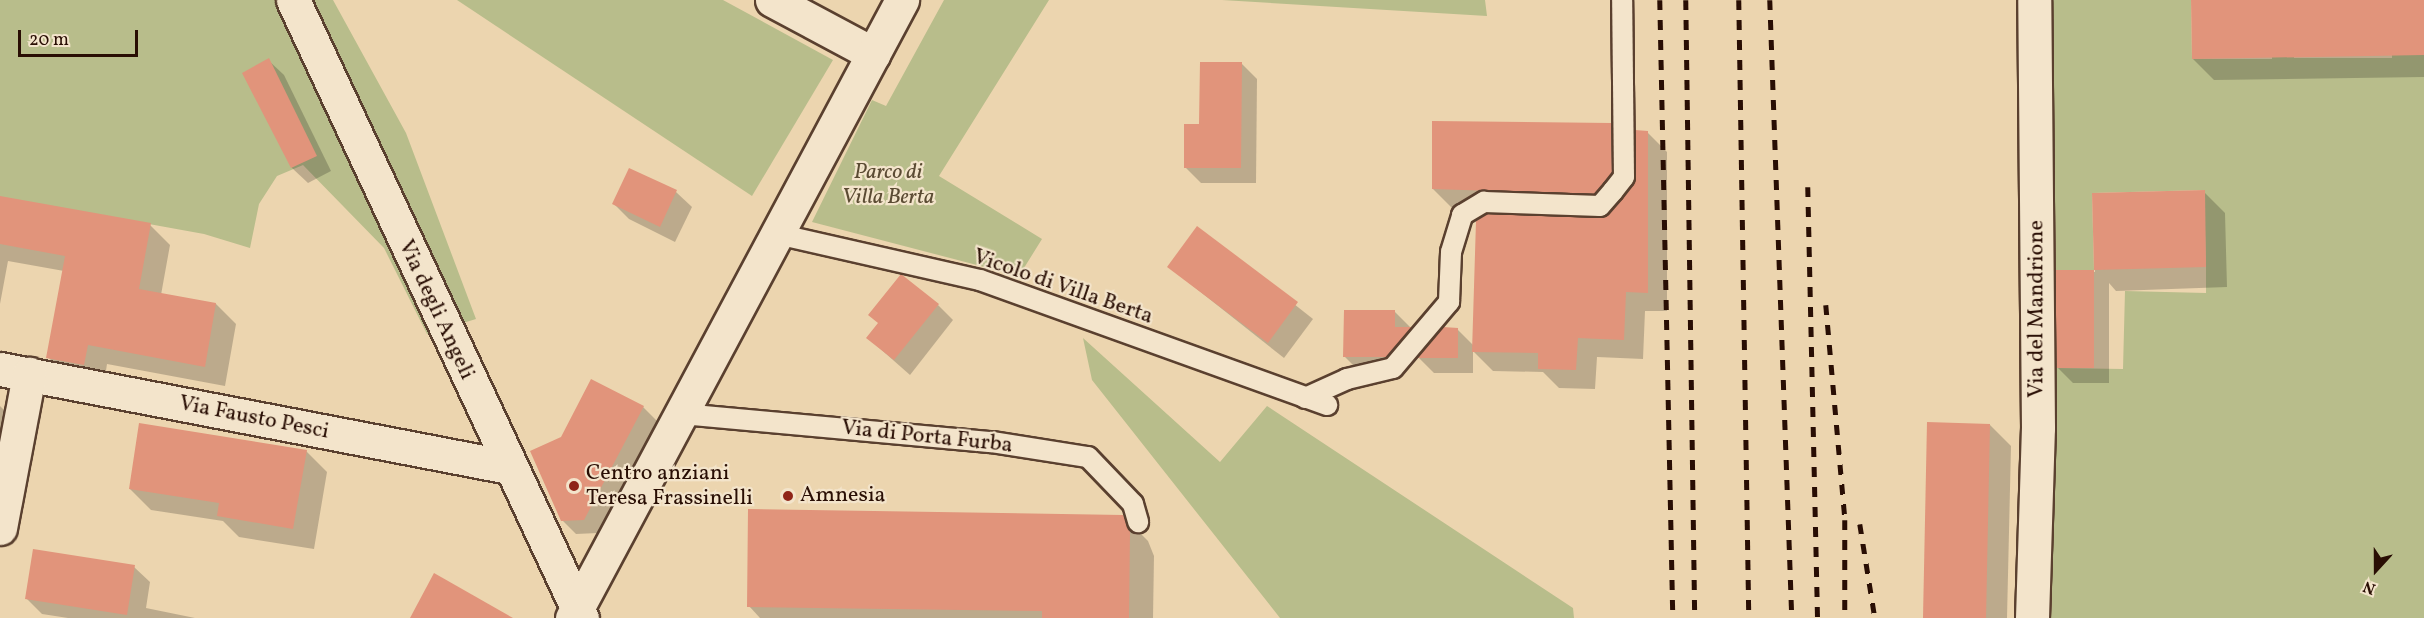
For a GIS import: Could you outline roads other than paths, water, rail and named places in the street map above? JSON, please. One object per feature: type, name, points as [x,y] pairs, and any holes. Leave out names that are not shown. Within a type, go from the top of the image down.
[{"type":"street","name":"Via degli Angeli","points":[[292,0],[578,615]]},
{"type":"street","points":[[772,0],[873,54]]},
{"type":"street","points":[[578,615],[902,0]]},
{"type":"street","name":"Via del Mandrione","points":[[2032,618],[2038,428],[2034,0]]},
{"type":"street","name":"Via Fausto Pesci","points":[[14,371],[509,467]]},
{"type":"street","points":[[0,528],[14,371]]},
{"type":"lane","points":[[1305,398],[1347,379],[1393,368],[1449,302],[1451,252],[1462,215],[1484,202],[1599,206],[1624,177],[1622,0]]},
{"type":"lane","name":"Vicolo di Villa Berta","points":[[777,234],[980,280],[1327,405]]},
{"type":"lane","name":"Via di Porta Furba","points":[[682,414],[992,441],[1088,457],[1133,504],[1138,522]]},
{"type":"railway","points":[[1660,0],[1673,618]]},
{"type":"railway","points":[[1686,0],[1695,618]]},
{"type":"railway","points":[[1739,0],[1749,618]]},
{"type":"railway","points":[[1770,0],[1792,618]]},
{"type":"railway","points":[[1808,187],[1818,618]]},
{"type":"railway","points":[[1826,305],[1845,520],[1845,618]]},
{"type":"railway","points":[[1860,524],[1875,618]]},
{"type":"place","name":"Centro anziani Teresa Frassinelli","points":[[574,486]]},
{"type":"place","name":"Amnesia","points":[[788,496]]},
{"type":"park label","name":"Parco di Villa Berta","points":[[888,184]]}]
